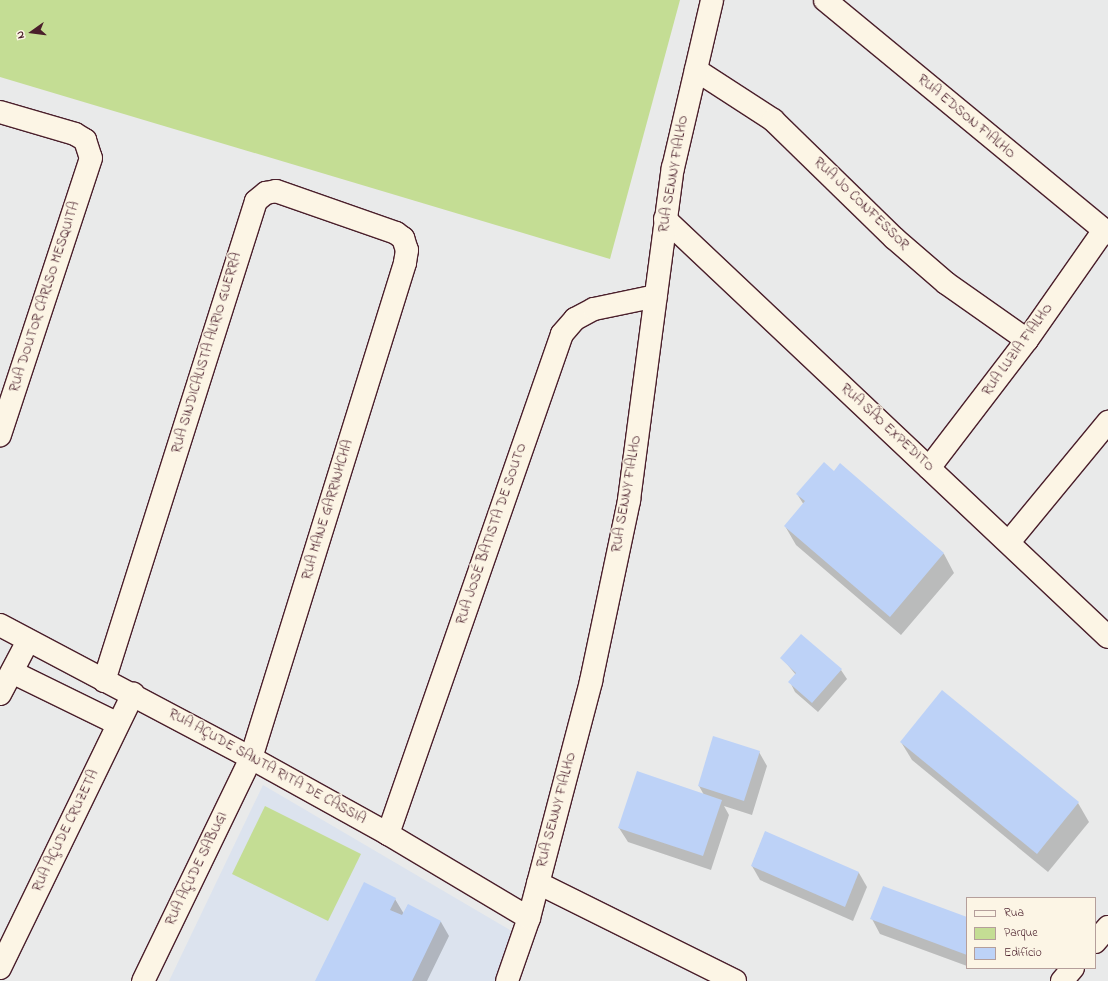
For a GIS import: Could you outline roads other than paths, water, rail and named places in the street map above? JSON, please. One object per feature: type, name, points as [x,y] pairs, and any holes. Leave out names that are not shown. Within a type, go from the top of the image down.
[{"type":"street","name":"RUA SENNY FIALHO","points":[[507,981],[529,918],[591,681],[629,500],[665,219],[674,161],[712,0]]},
{"type":"street","name":"RUA EDSON FIALHO","points":[[825,0],[1106,232]]},
{"type":"street","name":"RUA JO CONFESSOR","points":[[696,70],[773,120],[894,238],[946,283],[1027,340]]},
{"type":"street","name":"RUA DOUTOR CARLSO MESQUITA","points":[[0,112],[75,134],[85,140],[91,158],[0,435]]},
{"type":"street","name":"RUA SINDICALISTA ALIRIO GUERRA","points":[[104,681],[256,201],[266,193],[276,191],[396,233],[403,238],[407,250],[406,263]]},
{"type":"street","name":"RUA SÃO EXPEDITO","points":[[665,219],[1108,637]]},
{"type":"street","name":"RUA LUZIA FIALHO","points":[[929,468],[1027,340],[1106,232]]},
{"type":"street","name":"RUA MANE GARRINHCHA","points":[[251,758],[406,263]]},
{"type":"street","name":"RUA JOSÉ BATISTA DE SOUTO","points":[[388,834],[562,334],[576,318],[594,310],[656,296]]},
{"type":"street","points":[[1009,542],[1108,422]]},
{"type":"street","name":"RUA AÇUDE SANTA RITA DE CÁSSIA","points":[[0,625],[104,681],[133,694],[251,758],[388,834],[529,918]]},
{"type":"street","points":[[0,694],[28,641]]},
{"type":"street","points":[[12,672],[118,724]]},
{"type":"street","name":"RUA AÇUDE CRUZETA","points":[[0,968],[133,694]]},
{"type":"street","name":"RUA AÇUDE SABUGI","points":[[143,981],[251,758]]},
{"type":"street","points":[[538,883],[735,981]]},
{"type":"street","points":[[1096,941],[1108,927]]},
{"type":"street","points":[[1062,981],[1072,969]]}]
